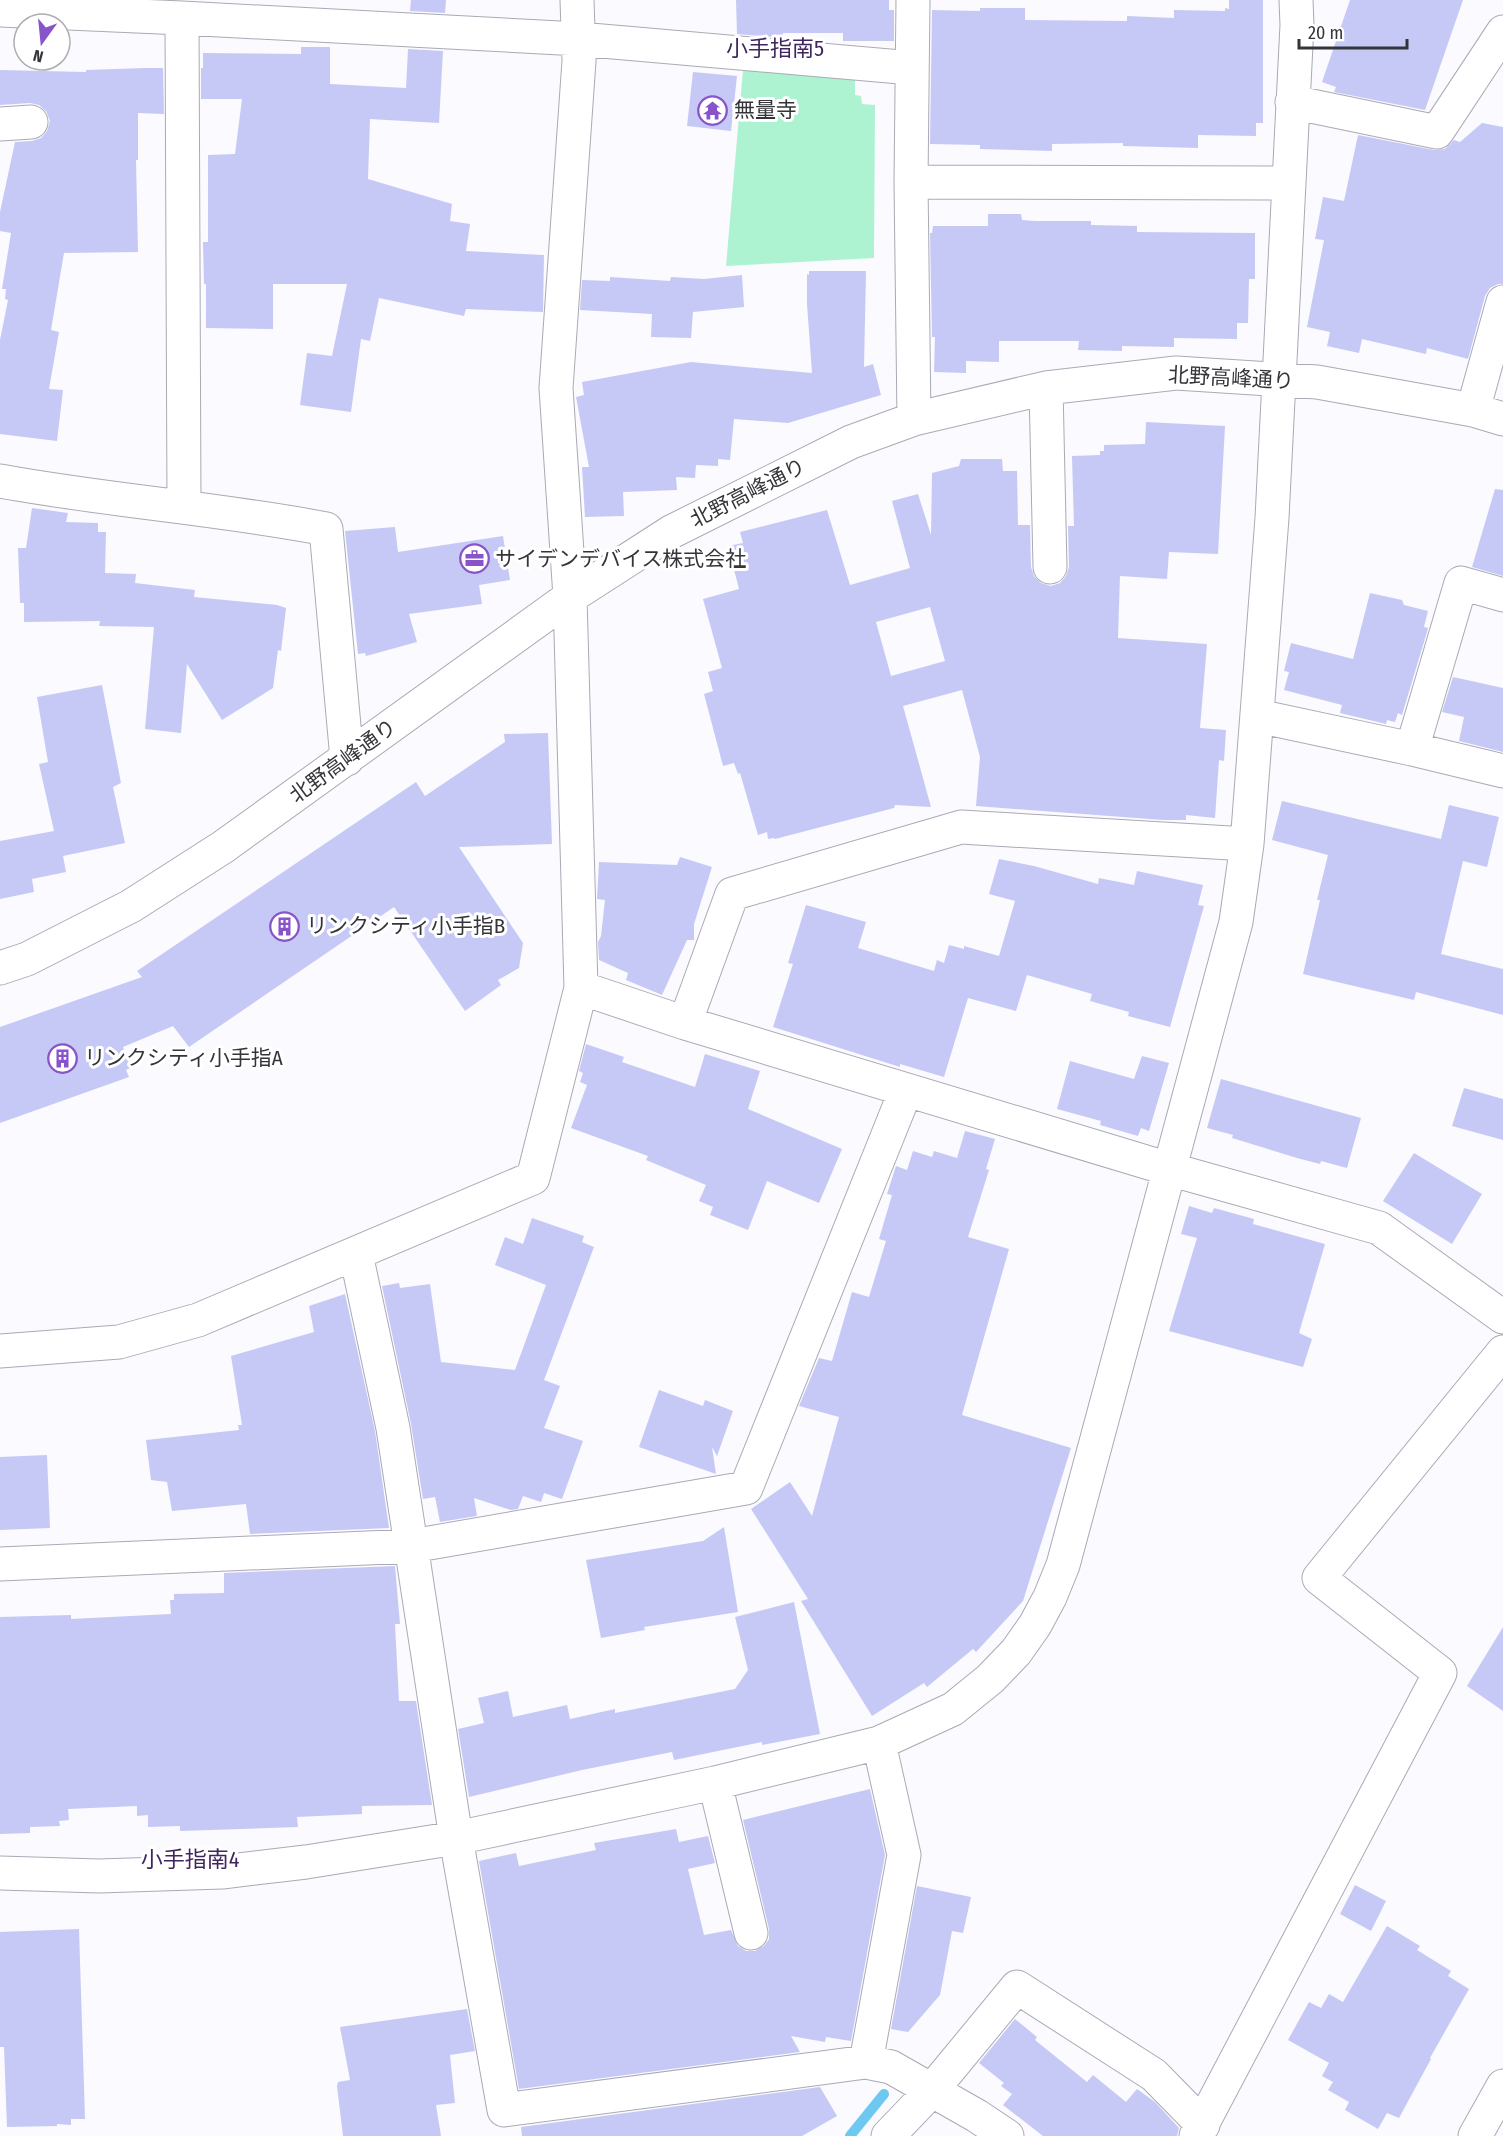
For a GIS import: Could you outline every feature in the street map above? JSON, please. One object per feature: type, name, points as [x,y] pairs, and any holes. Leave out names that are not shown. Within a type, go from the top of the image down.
[{"type":"street","points":[[0,1351],[119,1342],[198,1320],[532,1178],[581,988],[570,597],[556,388],[578,72],[577,0]]},
{"type":"street","points":[[913,0],[911,182],[914,419]]},
{"type":"street","points":[[0,1873],[99,1876],[222,1872],[306,1862],[456,1838],[715,1783],[879,1743],[953,1709],[990,1678],[1016,1652],[1035,1625],[1050,1597],[1066,1554],[1236,922],[1247,844],[1272,518],[1297,25],[1296,0]]},
{"type":"street","points":[[0,10],[579,39],[912,68]]},
{"type":"street","points":[[182,18],[184,507]]},
{"type":"street","points":[[1292,102],[1437,132],[1503,32]]},
{"type":"street","points":[[911,182],[1288,183]]},
{"type":"street","points":[[1488,415],[1503,302]]},
{"type":"street","name":"北野高峰通り","points":[[0,968],[27,958],[130,906],[223,848],[570,597],[671,532],[851,442],[914,419],[1046,388],[1176,373],[1317,382],[1488,415]]},
{"type":"street","points":[[1046,388],[1050,567]]},
{"type":"street","points":[[0,481],[61,492],[184,507],[326,529],[346,759]]},
{"type":"street","points":[[1412,749],[1461,583],[1503,595]]},
{"type":"street","points":[[1258,716],[1503,771]]},
{"type":"street","points":[[685,1023],[732,894],[961,827],[1247,844]]},
{"type":"street","points":[[581,988],[685,1023],[906,1090],[1169,1169],[1379,1228],[1503,1317]]},
{"type":"street","points":[[0,1564],[412,1546],[746,1488],[906,1090]]},
{"type":"street","points":[[356,1254],[393,1428],[456,1838],[504,2110],[866,2062],[891,2067],[927,2095],[1007,2136]]},
{"type":"street","points":[[888,2136],[927,2095],[1017,1987],[1154,2075],[1200,2130],[1440,1673],[1319,1578],[1503,1352]]},
{"type":"street","points":[[866,2062],[904,1855],[879,1743]]},
{"type":"street","points":[[715,1783],[751,1933]]},
{"type":"street","points":[[1475,2136],[1503,2086]]},
{"type":"street","points":[[915,2136],[927,2095]]},
{"type":"green space","points":[[743,70],[855,80],[855,95],[861,96],[862,104],[875,105],[874,258],[726,266]]},
{"type":"building","points":[[411,0],[446,0],[445,13],[410,11]]},
{"type":"building","points":[[736,0],[889,0],[889,10],[894,10],[894,41],[843,41],[843,33],[783,33],[783,38],[737,34]]},
{"type":"building","points":[[1229,0],[1263,0],[1263,123],[1256,123],[1256,136],[1198,135],[1198,148],[1123,146],[1123,143],[1052,144],[1052,151],[980,149],[980,145],[930,144],[932,10],[980,11],[980,8],[1025,8],[1025,20],[1127,21],[1127,16],[1174,18],[1174,10],[1225,11],[1225,8],[1229,9]]},
{"type":"building","points":[[1350,0],[1463,0],[1425,110],[1334,92],[1336,87],[1322,82]]},
{"type":"building","points":[[301,47],[330,47],[330,84],[406,88],[408,49],[443,51],[439,123],[370,119],[368,179],[452,204],[450,221],[470,224],[466,251],[544,255],[543,312],[466,309],[464,316],[379,298],[370,341],[361,339],[351,412],[300,405],[307,353],[332,356],[347,284],[273,284],[273,329],[206,328],[203,242],[208,242],[208,155],[235,154],[242,99],[201,99],[203,53],[301,54]]},
{"type":"building","points":[[163,68],[164,114],[138,113],[138,160],[136,160],[138,252],[64,253],[51,330],[59,332],[49,389],[63,390],[57,441],[0,434],[0,340],[8,300],[5,299],[6,289],[2,289],[11,233],[0,231],[0,212],[15,142],[41,138],[47,131],[50,121],[46,111],[39,105],[30,103],[0,105],[0,70],[86,72],[86,70]]},
{"type":"building","name":"無量寺","points":[[693,72],[737,76],[731,131],[687,126]]},
{"type":"building","points":[[1482,123],[1503,127],[1503,284],[1490,288],[1485,296],[1468,359],[1427,348],[1426,354],[1362,339],[1359,353],[1327,346],[1330,332],[1307,327],[1324,240],[1315,239],[1323,197],[1344,201],[1358,135],[1434,150],[1445,149],[1454,140],[1460,142]]},
{"type":"building","points":[[988,214],[1021,214],[1022,220],[1091,221],[1091,225],[1137,226],[1137,232],[1255,233],[1255,279],[1249,279],[1248,323],[1237,323],[1237,339],[1174,338],[1174,347],[1122,346],[1122,351],[1078,350],[1079,341],[999,341],[999,362],[966,361],[966,373],[934,372],[935,337],[932,337],[930,233],[932,233],[933,226],[988,226]]},
{"type":"building","points":[[809,271],[866,271],[864,367],[873,364],[881,395],[788,423],[734,419],[730,460],[718,459],[718,466],[696,465],[695,478],[676,477],[677,490],[623,492],[624,516],[585,517],[582,467],[589,467],[576,397],[584,395],[582,382],[691,362],[812,373],[807,304],[807,274],[809,275]]},
{"type":"building","points":[[742,275],[744,307],[693,312],[691,338],[651,337],[652,314],[580,310],[582,280],[610,281],[610,277],[670,281],[671,277],[704,279]]},
{"type":"building","points":[[1146,422],[1225,426],[1218,554],[1169,552],[1167,579],[1120,576],[1118,638],[1207,644],[1200,728],[1226,730],[1224,761],[1219,760],[1215,818],[1186,815],[1186,820],[1163,820],[976,806],[980,757],[962,690],[903,706],[931,807],[895,805],[894,808],[775,839],[768,839],[767,832],[758,835],[740,773],[738,774],[734,763],[723,766],[704,694],[713,691],[708,672],[722,668],[703,599],[739,589],[728,546],[743,543],[740,532],[827,510],[850,585],[910,568],[892,501],[918,494],[931,535],[932,473],[959,466],[961,459],[1002,459],[1003,471],[1017,471],[1018,525],[1030,525],[1031,567],[1034,576],[1041,583],[1051,586],[1060,583],[1069,567],[1068,526],[1074,526],[1072,456],[1100,455],[1100,451],[1104,451],[1104,445],[1145,444]],"holes":[[[930,607],[945,661],[891,676],[876,622]]]},
{"type":"building","points":[[1495,489],[1503,490],[1503,576],[1472,567]]},
{"type":"building","points":[[32,508],[68,513],[66,522],[98,523],[98,532],[106,532],[105,573],[136,574],[135,583],[195,590],[194,597],[277,605],[286,608],[281,651],[278,650],[273,688],[222,720],[187,664],[181,733],[145,729],[154,627],[99,626],[100,621],[24,622],[24,603],[20,603],[18,548],[26,548]]},
{"type":"building","points":[[395,527],[398,552],[503,536],[510,580],[479,585],[482,604],[409,614],[417,642],[366,656],[365,653],[358,654],[345,531]]},
{"type":"building","points":[[1370,593],[1402,600],[1404,605],[1428,611],[1424,627],[1428,628],[1427,632],[1402,715],[1398,713],[1395,722],[1387,720],[1386,724],[1340,713],[1342,705],[1284,690],[1289,672],[1284,671],[1291,643],[1353,659]]},
{"type":"building","points":[[1453,677],[1503,688],[1503,752],[1459,741],[1464,717],[1442,712]]},
{"type":"building","points":[[102,685],[121,783],[113,787],[125,843],[63,856],[66,872],[32,879],[34,892],[0,899],[0,841],[54,831],[39,764],[48,762],[37,697]]},
{"type":"building","name":"リンクシティ小手指B","points":[[548,733],[552,844],[459,847],[523,943],[519,968],[498,980],[501,985],[465,1011],[394,907],[189,1047],[173,1026],[123,1047],[130,1068],[126,1070],[129,1077],[0,1123],[0,1027],[142,977],[137,971],[416,782],[425,796],[505,742],[504,734]]},
{"type":"building","points":[[1282,801],[1441,839],[1449,805],[1499,817],[1487,867],[1463,861],[1441,954],[1503,969],[1503,1015],[1416,992],[1414,1000],[1303,974],[1328,855],[1272,840]]},
{"type":"building","points":[[680,857],[712,867],[694,924],[694,940],[687,940],[662,995],[626,980],[628,973],[599,960],[598,942],[601,936],[605,900],[597,899],[599,862],[677,865]]},
{"type":"building","points":[[999,859],[1098,884],[1099,878],[1134,885],[1137,871],[1203,885],[1198,905],[1204,906],[1170,1027],[1128,1016],[1129,1012],[1090,1001],[1092,994],[1027,975],[1016,1011],[968,998],[944,1077],[900,1064],[900,1067],[773,1027],[793,964],[788,963],[806,905],[866,922],[858,948],[934,971],[937,960],[944,963],[949,945],[964,949],[964,946],[999,956],[1015,901],[989,894]]},
{"type":"building","points":[[586,1044],[624,1057],[622,1062],[695,1087],[705,1054],[760,1071],[748,1109],[842,1149],[819,1203],[767,1181],[748,1230],[710,1215],[713,1207],[699,1201],[706,1185],[646,1160],[648,1156],[571,1128],[587,1085],[580,1082],[583,1073],[579,1071]]},
{"type":"building","points":[[1142,1056],[1169,1063],[1149,1131],[1141,1128],[1138,1136],[1100,1125],[1101,1121],[1057,1109],[1070,1061],[1134,1079]]},
{"type":"building","points":[[1221,1079],[1361,1118],[1347,1168],[1297,1158],[1207,1128]]},
{"type":"building","points":[[1464,1088],[1503,1099],[1503,1140],[1452,1126]]},
{"type":"building","points":[[965,1131],[995,1139],[986,1169],[989,1170],[968,1237],[1009,1249],[962,1415],[1071,1448],[1023,1601],[976,1652],[973,1649],[927,1687],[924,1683],[872,1716],[801,1601],[808,1599],[751,1509],[790,1482],[812,1516],[839,1417],[799,1406],[819,1358],[832,1361],[852,1292],[869,1297],[886,1241],[879,1239],[892,1195],[887,1194],[896,1166],[907,1170],[913,1151],[932,1157],[934,1151],[957,1158]]},
{"type":"building","points":[[1414,1153],[1482,1194],[1452,1244],[1383,1201]]},
{"type":"building","points":[[1189,1206],[1212,1213],[1214,1208],[1254,1219],[1253,1224],[1325,1244],[1299,1333],[1312,1339],[1303,1367],[1169,1331],[1197,1238],[1181,1234]]},
{"type":"building","points":[[532,1218],[584,1236],[582,1242],[594,1247],[544,1380],[560,1386],[544,1428],[583,1441],[562,1499],[544,1493],[541,1502],[523,1496],[518,1509],[511,1510],[474,1498],[477,1516],[440,1522],[435,1497],[423,1499],[411,1424],[382,1286],[399,1283],[400,1288],[430,1284],[441,1362],[515,1370],[546,1285],[495,1265],[505,1237],[523,1244]]},
{"type":"building","points":[[345,1294],[375,1431],[389,1528],[250,1534],[246,1504],[172,1511],[167,1482],[151,1480],[146,1440],[239,1430],[238,1425],[242,1425],[231,1356],[314,1332],[309,1306]]},
{"type":"building","points":[[659,1390],[703,1406],[705,1400],[733,1411],[717,1456],[712,1447],[716,1474],[639,1447]]},
{"type":"building","points":[[47,1455],[50,1528],[0,1530],[0,1457]]},
{"type":"building","points":[[724,1527],[738,1612],[644,1627],[645,1630],[601,1638],[586,1560],[703,1541]]},
{"type":"building","points":[[395,1566],[400,1624],[395,1624],[399,1701],[416,1701],[432,1805],[362,1806],[362,1814],[297,1817],[298,1827],[180,1831],[180,1826],[148,1827],[148,1815],[137,1816],[137,1806],[68,1809],[69,1820],[59,1821],[60,1826],[30,1827],[30,1833],[0,1834],[0,1617],[71,1615],[71,1619],[171,1614],[170,1600],[174,1600],[174,1594],[224,1593],[224,1573]]},
{"type":"building","points":[[794,1602],[820,1734],[762,1745],[762,1742],[674,1760],[672,1752],[582,1770],[469,1797],[458,1729],[484,1723],[478,1698],[508,1691],[513,1717],[567,1705],[570,1719],[615,1709],[615,1713],[735,1689],[748,1670],[735,1617]]},
{"type":"building","points":[[1503,1627],[1503,1711],[1467,1686]]},
{"type":"building","points":[[870,1789],[885,1855],[851,2041],[826,2037],[825,2042],[791,2036],[800,2052],[519,2089],[479,1861],[516,1853],[519,1866],[596,1850],[594,1843],[676,1829],[679,1842],[708,1836],[715,1863],[688,1869],[704,1935],[731,1930],[738,1946],[746,1951],[755,1951],[764,1946],[769,1939],[769,1929],[743,1820]]},
{"type":"building","points":[[1355,1885],[1386,1901],[1371,1931],[1340,1914]]},
{"type":"building","points":[[917,1886],[971,1897],[963,1933],[952,1931],[940,1995],[908,2032],[891,2029]]},
{"type":"building","points":[[1387,1926],[1420,1946],[1417,1950],[1451,1971],[1448,1976],[1469,1989],[1399,2118],[1387,2113],[1378,2129],[1345,2110],[1349,2102],[1328,2090],[1333,2082],[1322,2076],[1329,2063],[1288,2040],[1309,2002],[1321,2008],[1329,1994],[1343,2002]]},
{"type":"building","points":[[79,1929],[85,2119],[71,2119],[71,2125],[7,2127],[4,2047],[0,2047],[0,1932]]},
{"type":"building","points":[[467,2009],[475,2051],[450,2055],[455,2103],[436,2105],[441,2136],[343,2136],[337,2086],[338,2082],[350,2080],[340,2027]]},
{"type":"building","points":[[1015,2019],[1037,2037],[1035,2040],[1087,2082],[1093,2075],[1126,2102],[1137,2089],[1155,2102],[1179,2128],[1177,2136],[1043,2136],[1003,2105],[1012,2094],[1001,2086],[1004,2083],[979,2063]]},
{"type":"building","points":[[820,2087],[837,2116],[802,2136],[522,2136],[521,2127]]},
{"type":"waterway","points":[[850,2136],[884,2094]]},
{"type":"place","name":"無量寺","points":[[713,110]]},
{"type":"place","name":"サイデンデバイス株式会社","points":[[474,559]]},
{"type":"place","name":"リンクシティ小手指B","points":[[285,926]]},
{"type":"place","name":"リンクシティ小手指A","points":[[63,1058]]},
{"type":"district","name":"小手指南5","points":[[775,48]]},
{"type":"district","name":"小手指南4","points":[[190,1859]]}]
